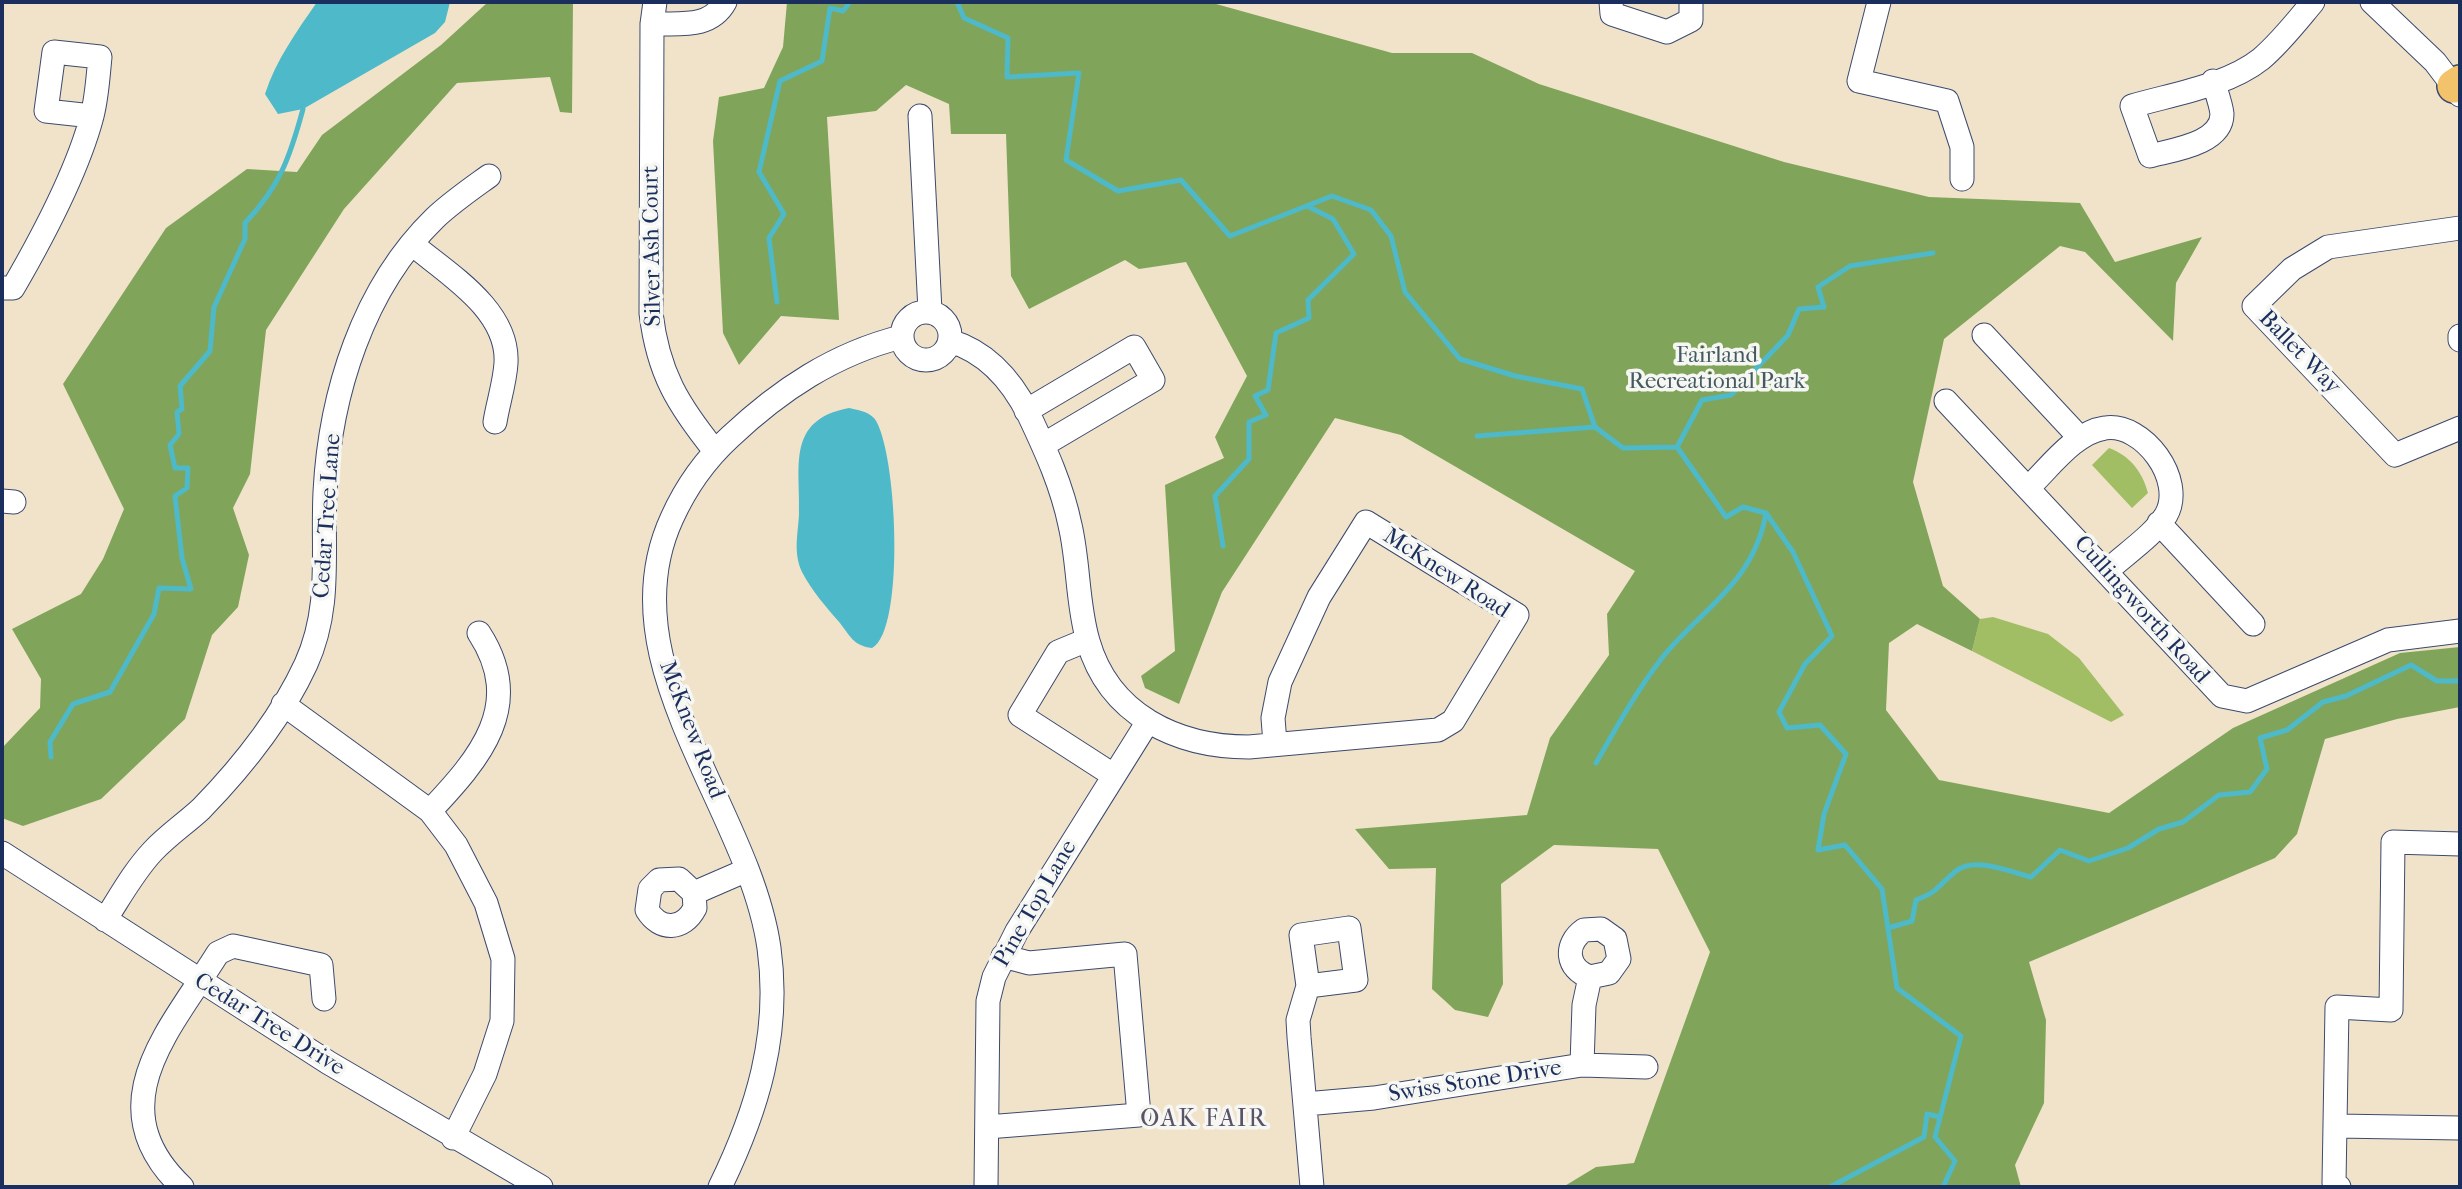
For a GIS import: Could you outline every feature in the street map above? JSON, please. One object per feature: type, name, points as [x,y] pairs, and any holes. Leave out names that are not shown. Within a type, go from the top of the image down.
[{"type":"street","name":"Silver Ash Court","points":[[715,451],[686,415],[671,389],[660,366],[654,338],[654,13],[703,22],[712,19],[725,2]]},
{"type":"street","points":[[1611,2],[1612,14],[1667,32],[1691,19],[1691,2]]},
{"type":"street","points":[[1879,2],[1859,80],[1947,101],[1962,148],[1962,179]]},
{"type":"street","points":[[2213,81],[2259,61],[2313,2]]},
{"type":"street","points":[[2372,2],[2435,62],[2458,88]]},
{"type":"street","points":[[2,288],[13,288],[32,255],[58,202],[92,116]]},
{"type":"street","points":[[920,116],[930,311]]},
{"type":"street","name":"Cedar Tree Lane","points":[[105,920],[139,868],[218,791],[284,704],[306,664],[325,598],[329,457],[336,412],[349,364],[377,296],[412,244],[434,219],[489,176]]},
{"type":"street","name":"Ballet Way","points":[[2460,228],[2351,241],[2328,247],[2292,269],[2254,306],[2396,455],[2460,428]]},
{"type":"street","points":[[412,244],[473,294],[489,311],[498,330],[505,346],[506,363],[495,422]]},
{"type":"street","points":[[930,311],[944,319],[949,328],[950,341],[944,351],[927,360],[911,355],[901,337],[909,317],[930,311]]},
{"type":"street","points":[[1984,335],[2080,438]]},
{"type":"street","name":"McKnew Road","points":[[720,1187],[755,1106],[765,1068],[772,1025],[769,951],[764,918],[747,870],[671,689],[654,621],[654,590],[665,533],[685,492],[715,451],[756,412],[831,362],[863,347],[901,337]]},
{"type":"street","name":"McKnew Road","points":[[950,341],[982,356],[998,369],[1012,386],[1026,411],[1062,491],[1071,527],[1087,640],[1108,682],[1147,723],[1170,734],[1222,747],[1275,743],[1438,730],[1447,726],[1517,615],[1366,522],[1315,606],[1280,682],[1273,709],[1275,743]]},
{"type":"street","points":[[1026,411],[1134,347],[1153,380],[1043,445]]},
{"type":"street","name":"Cullingworth Road","points":[[1946,401],[2107,571],[2213,689],[2234,700],[2259,698],[2388,640],[2460,631]]},
{"type":"street","points":[[2029,487],[2080,438],[2107,427],[2130,432],[2140,439],[2161,464],[2170,484],[2169,505],[2159,523],[2107,571]]},
{"type":"street","points":[[2159,523],[2253,625]]},
{"type":"street","points":[[430,811],[477,758],[497,713],[499,673],[492,653],[479,634]]},
{"type":"street","points":[[1087,640],[1058,652],[1020,715],[1113,775]]},
{"type":"street","points":[[284,704],[430,811],[471,869],[497,932],[503,959],[502,1021],[485,1074],[453,1138]]},
{"type":"street","name":"Pine Top Lane","points":[[986,1187],[988,1001],[1003,956],[1147,723]]},
{"type":"street","points":[[2339,1187],[2334,1183],[2337,1007],[2391,1010],[2393,842],[2460,844]]},
{"type":"street","name":"Cedar Tree Drive","points":[[2,853],[200,982],[453,1138],[541,1187]]},
{"type":"street","points":[[694,893],[747,870]]},
{"type":"street","points":[[182,1187],[167,1173],[148,1137],[142,1115],[142,1091],[158,1046],[218,953],[233,946],[321,965],[324,999]]},
{"type":"street","points":[[987,1128],[1139,1115],[1125,954],[1029,963],[1003,956]]},
{"type":"street","points":[[1583,1065],[1584,1005],[1590,977]]},
{"type":"street","points":[[1308,986],[1298,1020],[1312,1187]]},
{"type":"street","name":"Swiss Stone Drive","points":[[1305,1104],[1374,1098],[1583,1065],[1646,1067]]},
{"type":"street","points":[[2336,1126],[2460,1128]]},
{"type":"green space","points":[[488,2],[573,2],[572,113],[560,112],[550,77],[457,83],[344,209],[266,330],[250,474],[233,508],[249,555],[238,607],[212,635],[185,719],[101,799],[23,826],[2,818],[2,748],[40,708],[41,679],[12,629],[81,594],[103,559],[124,509],[63,384],[166,228],[247,169],[297,172],[322,135],[441,45]]},
{"type":"green space","name":"Fairland Recreational Park","points":[[787,2],[1209,2],[1392,53],[1472,53],[1539,84],[1784,162],[1929,197],[2080,203],[2115,262],[2202,237],[2176,283],[2173,341],[2085,252],[2060,246],[1944,339],[1913,482],[1943,586],[1980,619],[1972,651],[1917,624],[1889,643],[1886,710],[1939,780],[2109,813],[2233,728],[2400,653],[2460,647],[2460,707],[2397,719],[2325,739],[2297,834],[2275,858],[2029,962],[2046,1020],[2044,1103],[2015,1165],[2021,1187],[1563,1187],[1596,1167],[1634,1163],[1710,952],[1658,849],[1554,845],[1501,884],[1503,984],[1488,1017],[1455,1010],[1432,989],[1436,868],[1389,869],[1355,829],[1527,815],[1550,738],[1609,655],[1607,614],[1635,571],[1401,435],[1335,418],[1222,592],[1179,704],[1145,688],[1141,676],[1175,651],[1165,485],[1224,458],[1215,437],[1247,376],[1186,262],[1139,269],[1125,260],[1029,309],[1011,276],[1006,134],[951,134],[949,104],[906,85],[876,111],[827,117],[839,320],[781,316],[739,365],[723,333],[713,141],[719,97],[764,88],[783,47]]},
{"type":"green space","points":[[2109,448],[2129,460],[2139,471],[2145,485],[2148,493],[2132,508],[2092,465]]},
{"type":"green space","points":[[1993,617],[2048,634],[2079,658],[2124,715],[2111,722],[1972,651],[1980,619]]},
{"type":"water","points":[[317,2],[450,2],[445,22],[435,33],[303,109],[278,114],[265,94],[281,58]]},
{"type":"water","points":[[849,408],[865,412],[874,418],[882,435],[892,499],[894,575],[890,609],[883,634],[872,648],[853,640],[810,586],[799,565],[797,550],[801,448],[814,423],[829,414]]},
{"type":"waterway","points":[[777,302],[769,238],[784,214],[759,172],[780,81],[822,61],[830,8],[843,11],[850,2]]},
{"type":"waterway","points":[[957,2],[964,18],[1008,38],[1007,77],[1079,73],[1066,160],[1118,191],[1181,180],[1230,236],[1332,196],[1371,210],[1391,236],[1405,292],[1460,359],[1515,376],[1582,389],[1595,427],[1477,436]]},
{"type":"waterway","points":[[51,757],[50,742],[73,704],[110,692],[154,614],[159,588],[191,589],[182,558],[175,496],[187,488],[188,468],[175,468],[170,445],[179,434],[177,412],[182,409],[180,386],[210,351],[214,307],[245,239],[245,223],[267,196],[282,170],[303,109]]},
{"type":"waterway","points":[[1223,546],[1215,496],[1249,459],[1249,422],[1266,415],[1255,396],[1268,390],[1276,333],[1309,318],[1308,300],[1354,254],[1333,219],[1309,207]]},
{"type":"waterway","points":[[1595,427],[1623,448],[1677,447],[1702,400],[1731,395],[1788,335],[1799,309],[1824,307],[1818,287],[1850,266],[1933,253]]},
{"type":"waterway","points":[[1677,447],[1726,517],[1743,507],[1766,513],[1793,552],[1832,636],[1805,664],[1779,712],[1787,728],[1820,725],[1846,754],[1824,814],[1818,850],[1845,845],[1882,889],[1897,988],[1961,1036],[1935,1137],[1955,1161],[1943,1187]]},
{"type":"waterway","points":[[1596,763],[1635,696],[1662,658],[1738,577],[1760,537],[1766,513]]},
{"type":"waterway","points":[[1888,928],[1912,921],[1916,900],[1934,891],[1964,867],[1993,866],[2031,877],[2060,850],[2089,861],[2128,848],[2159,829],[2183,822],[2219,795],[2250,792],[2267,769],[2260,738],[2287,730],[2323,702],[2346,696],[2411,665],[2437,681],[2460,681]]},
{"type":"waterway","points":[[1830,1187],[1924,1137],[1927,1114],[1940,1117]]},
{"type":"district","name":"OAK FAIR","points":[[1204,1120]]}]
